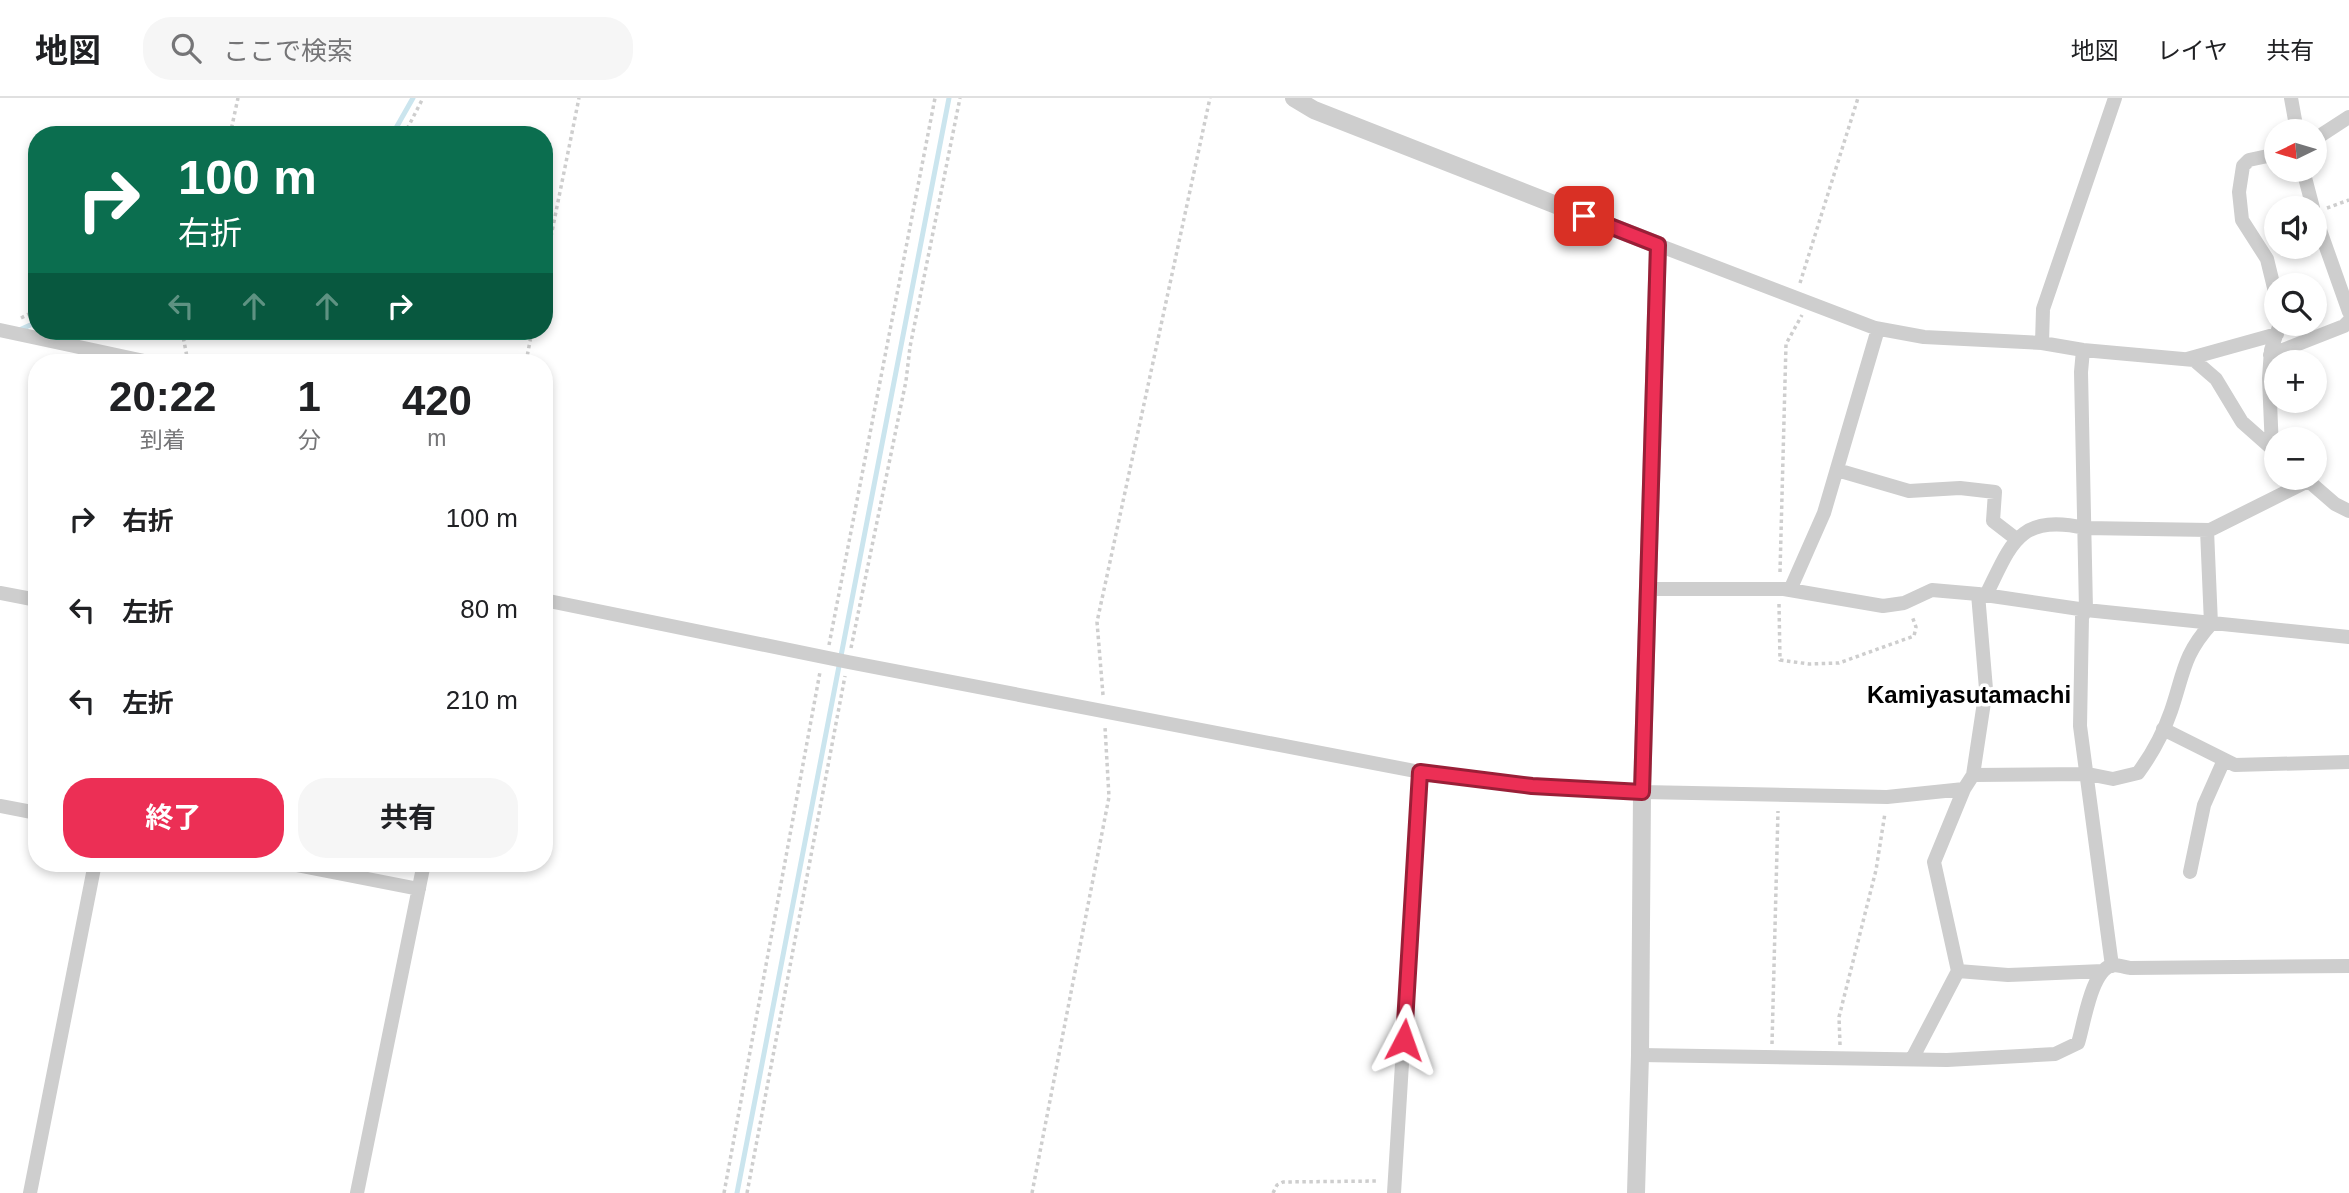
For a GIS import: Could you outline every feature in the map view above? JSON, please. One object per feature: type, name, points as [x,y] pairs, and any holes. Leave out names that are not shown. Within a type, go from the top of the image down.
[{"type":"street","points":[[1294,98],[1314,110],[1878,329],[1924,337],[2042,343],[2083,350],[2194,359],[2216,379],[2242,422],[2264,442]]},
{"type":"street","points":[[2042,343],[2043,309],[2115,98]]},
{"type":"street","points":[[2291,98],[2295,119]]},
{"type":"street","points":[[2328,131],[2349,117]]},
{"type":"street","points":[[2264,157],[2249,160],[2243,166],[2239,192],[2242,220],[2267,258],[2271,273]]},
{"type":"street","points":[[1636,1193],[1642,792],[1658,245]]},
{"type":"street","points":[[2327,249],[2349,312]]},
{"type":"street","points":[[2283,350],[2344,326],[2349,321]]},
{"type":"street","points":[[1785,589],[1824,513],[1878,329]]},
{"type":"street","points":[[1,330],[28,335]]},
{"type":"street","points":[[2185,359],[2264,334]]},
{"type":"street","points":[[49,340],[105,354]]},
{"type":"street","points":[[1640,1055],[1912,1059],[2055,1055],[2078,1043],[2092,991],[2108,968],[2088,774],[2080,726],[2082,617],[2086,610],[2081,372],[2083,350]]},
{"type":"street","points":[[1836,470],[1909,491],[1960,488],[1996,492],[1993,521],[2015,538]]},
{"type":"street","points":[[1912,1059],[1958,971],[1934,862],[1964,789],[1973,775],[1986,689],[1982,595],[2015,538],[2025,530],[2067,524],[2085,528],[2207,530],[2254,510],[2288,490]]},
{"type":"street","points":[[2319,490],[2335,504],[2349,511]]},
{"type":"street","points":[[1973,775],[2088,774],[2113,779],[2138,773],[2155,749],[2164,729],[2182,666],[2196,640],[2211,624],[2207,530]]},
{"type":"street","points":[[1650,589],[1785,589],[1882,606],[1904,603],[1932,590],[2086,610],[2349,637]]},
{"type":"street","points":[[0,593],[28,598]]},
{"type":"street","points":[[553,602],[848,662],[1420,772],[1532,786],[1642,792],[1888,797],[1964,789]]},
{"type":"street","points":[[2164,729],[2235,765],[2349,762]]},
{"type":"street","points":[[2190,872],[2204,806],[2224,760]]},
{"type":"street","points":[[1394,1187],[1420,772]]},
{"type":"street","points":[[0,806],[28,811]]},
{"type":"street","points":[[30,1193],[93,872]]},
{"type":"street","points":[[332,872],[419,889]]},
{"type":"street","points":[[356,1193],[422,872]]},
{"type":"street","points":[[1958,971],[2008,975],[2108,968],[2349,966]]},
{"type":"path","points":[[232,126],[237,98]]},
{"type":"path","points":[[408,126],[422,98]]},
{"type":"path","points":[[553,227],[579,98]]},
{"type":"path","points":[[724,1193],[825,657],[935,98]]},
{"type":"path","points":[[747,1193],[848,662],[906,381],[910,346],[960,98]]},
{"type":"path","points":[[1032,1193],[1109,797],[1097,622],[1210,98]]},
{"type":"path","points":[[1858,98],[1802,301],[1786,344],[1785,589],[1780,660],[1809,664],[1839,663],[1914,636],[1916,627],[1904,603]]},
{"type":"path","points":[[2327,208],[2349,200]]},
{"type":"path","points":[[1771,1057],[1778,795]]},
{"type":"path","points":[[1841,1058],[1839,1017],[1876,870],[1888,797]]},
{"type":"path","points":[[1273,1193],[1277,1185],[1283,1182],[1394,1187]]},
{"type":"waterway","points":[[397,126],[413,98]]},
{"type":"waterway","points":[[737,1193],[949,98]]},
{"type":"waterway","points":[[17,331],[28,326]]},
{"type":"district","name":"Kamiyasutamachi","points":[[1969,694]]},
{"type":"route","points":[[1404,1040],[1420,772],[1532,786],[1642,792],[1658,245],[1584,216]]}]
